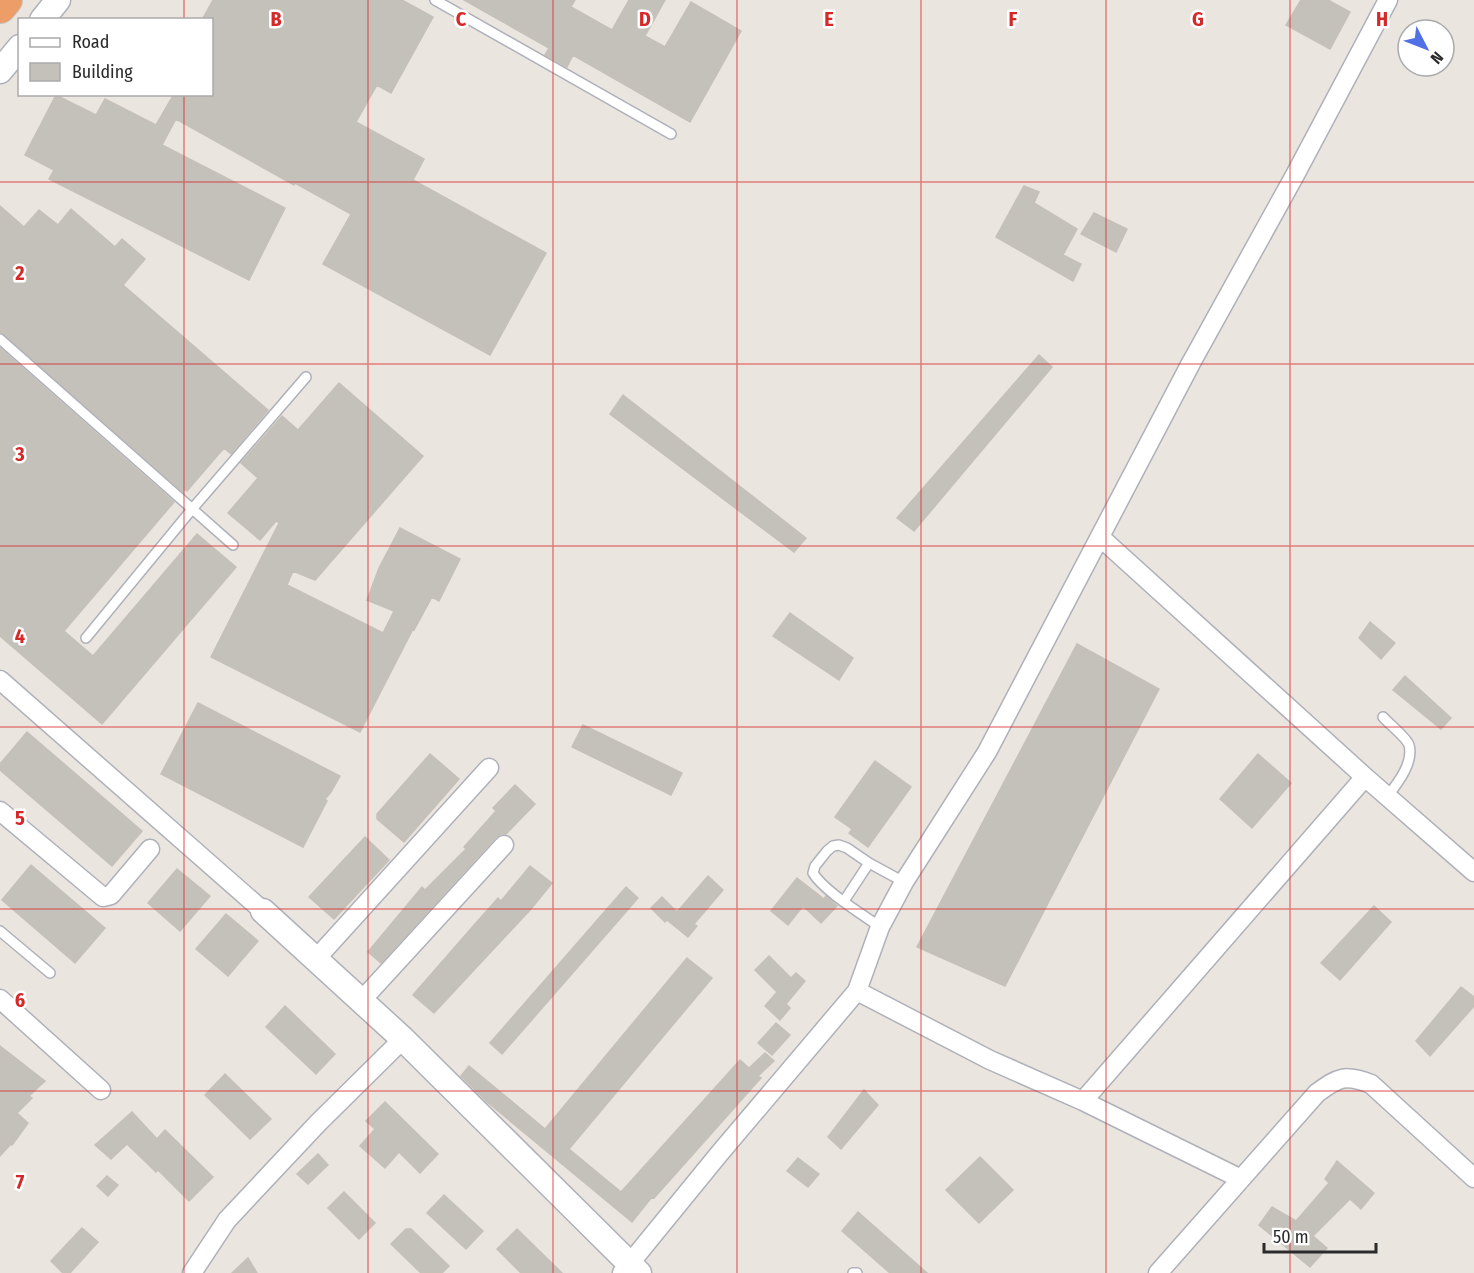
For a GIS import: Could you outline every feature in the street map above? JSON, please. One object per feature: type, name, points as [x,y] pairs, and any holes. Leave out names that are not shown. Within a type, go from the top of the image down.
[{"type":"highway","points":[[0,7],[6,0]]},
{"type":"street","points":[[44,18],[57,0]]},
{"type":"street","points":[[0,680],[263,910],[403,1039],[630,1270],[719,1154],[857,991],[880,927],[904,882],[987,752],[1191,363],[1388,0]]},
{"type":"street","points":[[0,71],[18,49]]},
{"type":"street","points":[[1100,537],[1365,777],[1474,872]]},
{"type":"street","points":[[315,960],[489,768]]},
{"type":"street","points":[[1083,1101],[1365,777]]},
{"type":"street","points":[[0,811],[103,897],[111,895],[150,849]]},
{"type":"street","points":[[361,1001],[504,845]]},
{"type":"street","points":[[857,991],[990,1060],[1083,1101],[1241,1179]]},
{"type":"street","points":[[0,999],[101,1090]]},
{"type":"street","points":[[192,1273],[227,1220],[318,1123],[403,1039]]},
{"type":"street","points":[[1158,1273],[1317,1093],[1335,1080],[1354,1078],[1371,1084],[1474,1178]]},
{"type":"lane","points":[[435,0],[670,134]]},
{"type":"lane","points":[[0,339],[232,545]]},
{"type":"lane","points":[[86,638],[192,508],[306,377]]},
{"type":"lane","points":[[1383,717],[1409,745],[1407,766],[1388,797]]},
{"type":"lane","points":[[880,927],[826,888],[813,873],[815,866],[832,846],[840,844],[904,882]]},
{"type":"lane","points":[[844,901],[869,863]]},
{"type":"lane","points":[[0,931],[50,973]]},
{"type":"building","points":[[213,0],[402,0],[433,17],[391,93],[377,85],[356,122],[424,159],[413,180],[546,253],[490,355],[323,264],[351,214],[176,119],[162,145],[285,208],[249,280],[49,179],[54,170],[25,155],[55,96],[96,115],[105,99],[156,125],[173,96],[213,96],[213,18],[203,18]]},
{"type":"building","points":[[464,0],[575,0],[571,7],[612,30],[629,0],[665,0],[645,36],[665,47],[691,2],[741,31],[690,122],[573,55],[567,67],[545,55],[549,48]]},
{"type":"building","points":[[1301,0],[1328,0],[1350,12],[1330,49],[1286,25]]},
{"type":"building","points":[[1024,186],[1039,192],[1034,203],[1077,229],[1063,255],[1081,264],[1073,281],[996,237]]},
{"type":"building","points":[[0,206],[24,227],[39,210],[58,225],[71,209],[115,247],[122,239],[145,259],[123,285],[268,410],[231,454],[224,448],[187,491],[185,489],[183,492],[0,332]]},
{"type":"building","points":[[1094,213],[1127,229],[1116,252],[1081,234]]},
{"type":"building","points":[[0,348],[174,502],[64,631],[93,656],[197,534],[236,567],[102,724],[0,636]]},
{"type":"building","points":[[1039,355],[1052,367],[914,531],[897,518]]},
{"type":"building","points":[[339,383],[423,456],[315,580],[293,571],[287,585],[383,633],[394,611],[367,600],[379,568],[400,528],[460,559],[439,601],[432,597],[413,629],[360,732],[211,657],[279,523],[276,521],[260,540],[228,513],[258,478],[241,463],[282,416],[298,430]]},
{"type":"building","points":[[623,395],[806,538],[794,552],[610,414]]},
{"type":"building","points":[[790,613],[853,658],[839,680],[773,636]]},
{"type":"building","points":[[1370,622],[1395,643],[1381,659],[1359,638]]},
{"type":"building","points":[[1077,644],[1159,689],[1005,986],[917,947]]},
{"type":"building","points":[[1405,676],[1451,718],[1441,729],[1393,690]]},
{"type":"building","points":[[198,703],[340,776],[325,799],[327,801],[303,847],[161,774]]},
{"type":"building","points":[[583,725],[682,773],[671,795],[572,747]]},
{"type":"building","points":[[27,732],[142,831],[112,866],[0,770],[0,764]]},
{"type":"building","points":[[430,754],[459,779],[404,842],[377,819],[377,814]]},
{"type":"building","points":[[1258,754],[1291,783],[1252,828],[1220,799]]},
{"type":"building","points":[[875,761],[911,787],[868,847],[849,833],[852,829],[835,817]]},
{"type":"building","points":[[515,785],[535,804],[506,834],[496,837],[381,963],[368,952],[422,887],[425,890],[466,849],[464,847],[496,811],[493,808]]},
{"type":"building","points":[[365,837],[389,860],[334,919],[309,897]]},
{"type":"building","points":[[31,865],[105,928],[75,963],[2,900]]},
{"type":"building","points":[[530,866],[552,883],[531,909],[434,1013],[413,995],[498,898],[501,901]]},
{"type":"building","points":[[177,869],[210,896],[180,931],[148,903]]},
{"type":"building","points":[[708,876],[723,890],[694,924],[697,926],[688,937],[667,920],[665,922],[651,908],[662,897],[677,912]]},
{"type":"building","points":[[797,878],[824,899],[826,896],[837,906],[821,923],[803,906],[788,925],[771,911]]},
{"type":"building","points":[[626,887],[638,898],[502,1054],[490,1043]]},
{"type":"building","points":[[1374,906],[1391,922],[1340,980],[1321,963]]},
{"type":"building","points":[[226,914],[258,941],[228,976],[196,949]]},
{"type":"building","points":[[769,956],[791,978],[796,973],[805,981],[786,1004],[790,1008],[780,1020],[765,1006],[777,992],[755,970]]},
{"type":"building","points":[[687,958],[712,978],[569,1149],[621,1192],[740,1060],[749,1068],[765,1053],[774,1061],[758,1076],[761,1078],[632,1222],[486,1101],[461,1076],[469,1066],[545,1129]]},
{"type":"building","points":[[1461,987],[1474,997],[1474,1006],[1430,1056],[1416,1041]]},
{"type":"building","points":[[285,1006],[335,1054],[316,1074],[266,1027]]},
{"type":"building","points":[[776,1023],[790,1035],[772,1055],[758,1043]]},
{"type":"building","points":[[0,1046],[45,1081],[29,1096],[32,1098],[17,1113],[28,1123],[12,1145],[0,1156]]},
{"type":"building","points":[[225,1074],[271,1119],[250,1139],[205,1095]]},
{"type":"building","points":[[864,1090],[878,1105],[841,1149],[828,1137]]},
{"type":"building","points":[[385,1102],[438,1154],[420,1173],[399,1152],[385,1168],[360,1146],[375,1129],[366,1121]]},
{"type":"building","points":[[132,1112],[157,1139],[165,1130],[213,1177],[189,1201],[158,1170],[156,1172],[127,1144],[111,1159],[95,1145]]},
{"type":"building","points":[[318,1154],[328,1165],[308,1184],[297,1174]]},
{"type":"building","points":[[980,1157],[1013,1190],[979,1223],[946,1190]]},
{"type":"building","points":[[798,1158],[819,1174],[808,1187],[787,1171]]},
{"type":"building","points":[[1337,1161],[1374,1193],[1361,1209],[1350,1199],[1313,1236],[1327,1248],[1310,1267],[1259,1225],[1272,1207],[1296,1221],[1329,1183],[1325,1179]]},
{"type":"building","points":[[107,1176],[118,1185],[108,1196],[97,1186]]},
{"type":"building","points":[[344,1192],[375,1223],[359,1239],[328,1208]]},
{"type":"building","points":[[444,1195],[483,1231],[466,1249],[427,1213]]},
{"type":"building","points":[[858,1212],[927,1273],[890,1273],[842,1231]]},
{"type":"building","points":[[82,1228],[98,1242],[70,1273],[63,1273],[51,1261]]},
{"type":"building","points":[[406,1229],[411,1229],[449,1266],[442,1273],[421,1273],[391,1244]]},
{"type":"building","points":[[517,1229],[562,1273],[521,1273],[497,1249]]},
{"type":"building","points":[[248,1258],[257,1273],[232,1273]]}]
